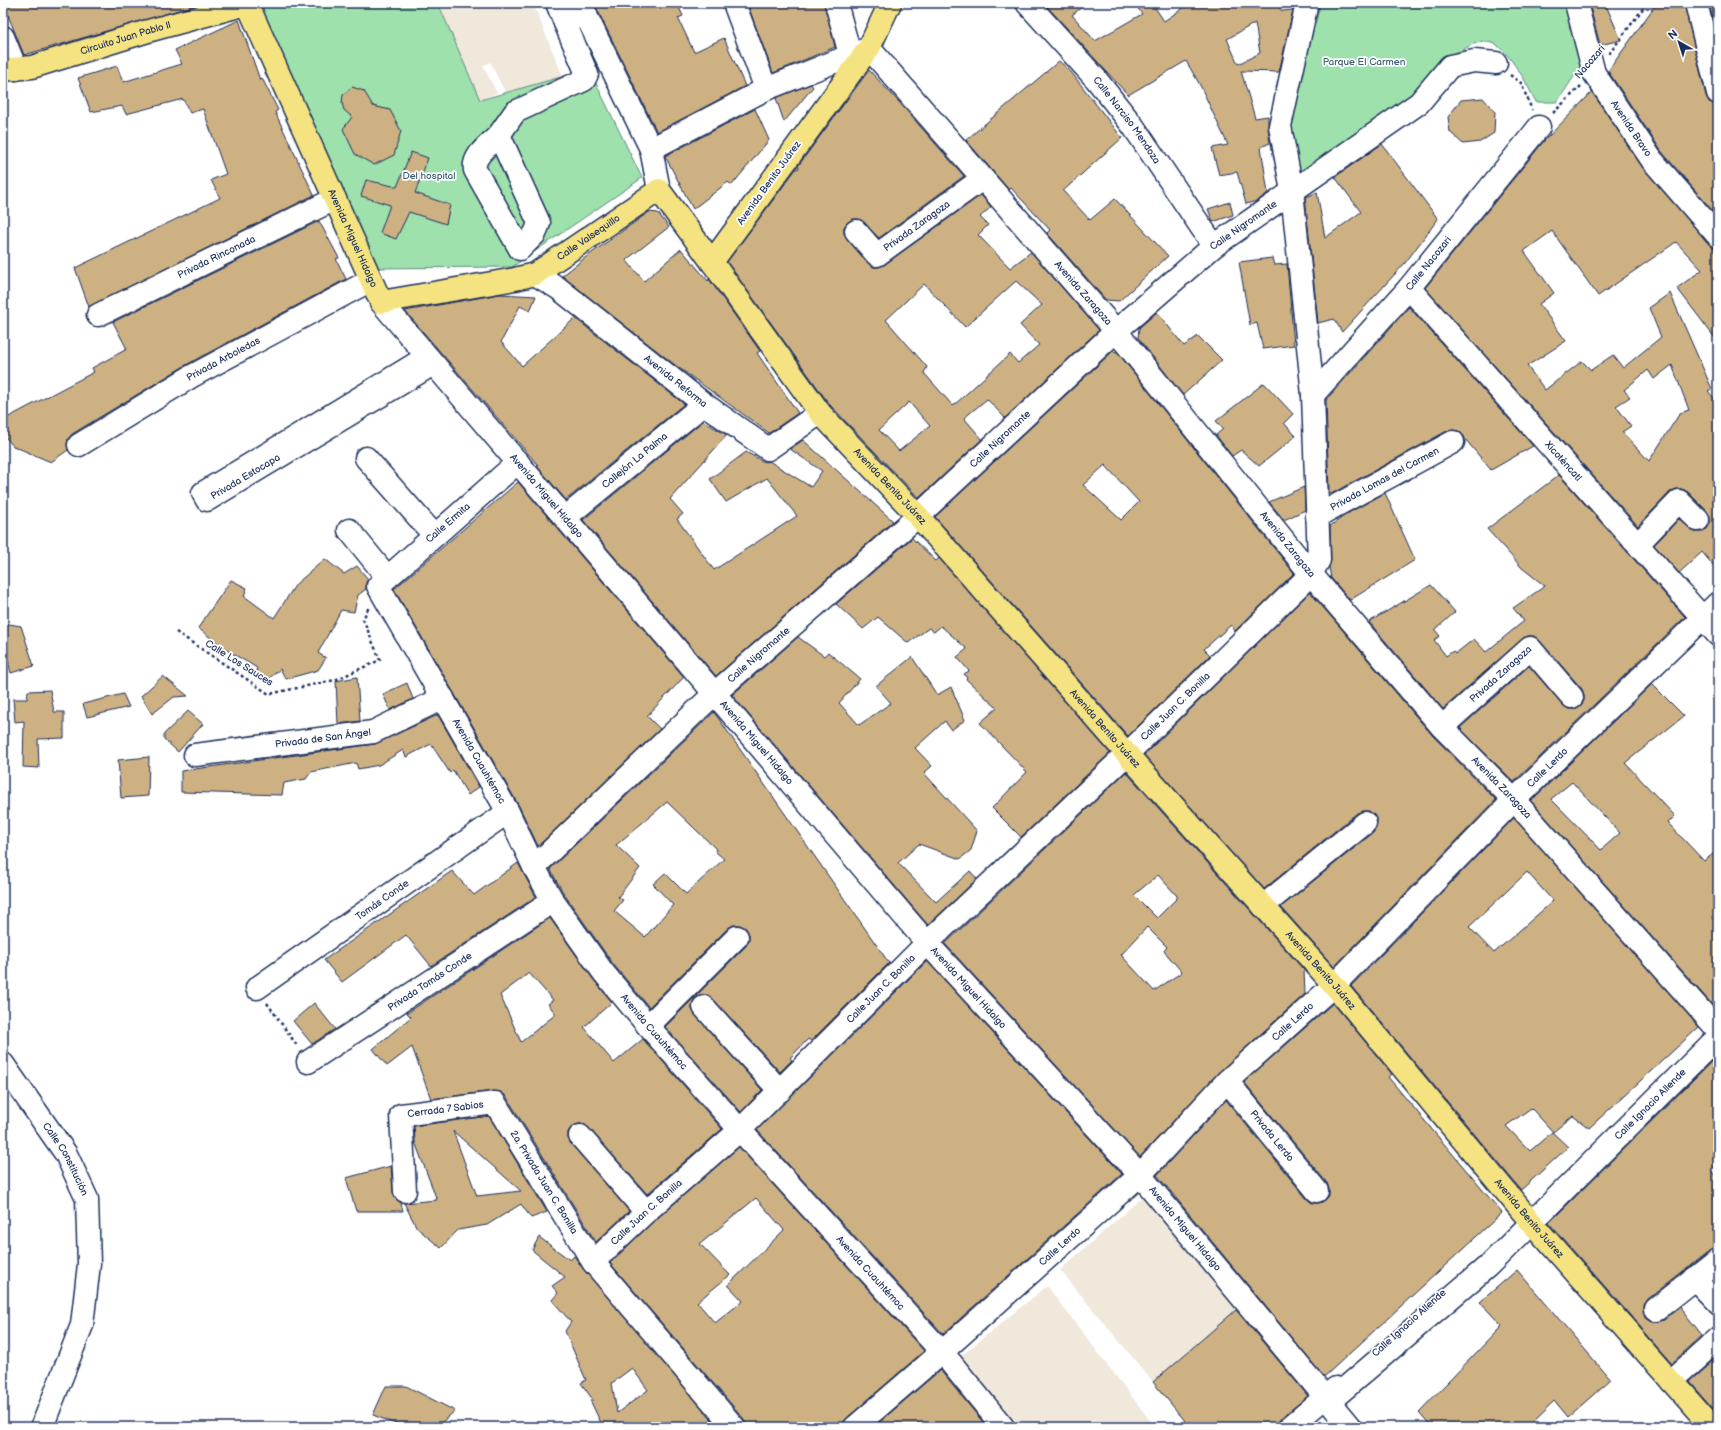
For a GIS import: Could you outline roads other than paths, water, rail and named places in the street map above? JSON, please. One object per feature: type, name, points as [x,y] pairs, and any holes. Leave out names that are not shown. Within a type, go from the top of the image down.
[{"type":"main road","name":"Circuito Juan Pablo ll","points":[[10,69],[32,67],[148,31],[248,3]]},
{"type":"main road","name":"Avenida Miguel Hidalgo","points":[[248,3],[381,302]]},
{"type":"main road","name":"Avenida Benito Juárez","points":[[890,3],[858,57],[712,262],[820,413],[918,516],[1127,754],[1334,986],[1529,1220],[1712,1427]]},
{"type":"main road","points":[[659,190],[712,262]]},
{"type":"main road","name":"Calle Valsequillo","points":[[525,276],[659,190]]},
{"type":"main road","points":[[381,302],[525,276]]},
{"type":"street","points":[[525,276],[520,249],[475,170],[474,165],[477,158],[499,135],[514,112],[584,80],[587,74],[557,3]]},
{"type":"street","points":[[734,3],[766,89]]},
{"type":"street","points":[[651,149],[766,89],[858,57],[836,3]]},
{"type":"street","name":"Calle Narciso Mendoza","points":[[1027,3],[1096,79],[1133,126],[1214,246]]},
{"type":"street","points":[[1307,3],[1280,126],[1292,191],[1313,395],[1318,516],[1315,567]]},
{"type":"street","name":"Avenida Bravo","points":[[1576,3],[1594,73],[1652,160],[1718,236]]},
{"type":"street","points":[[1696,3],[1718,93]]},
{"type":"street","points":[[565,23],[583,9],[651,149],[659,190]]},
{"type":"street","points":[[3,37],[10,69]]},
{"type":"street","name":"Avenida Zaragoza","points":[[858,57],[982,179],[1116,331],[1315,567],[1442,727],[1514,800],[1718,1030]]},
{"type":"street","name":"Calle Nigromante","points":[[534,867],[715,694],[918,516],[1116,331],[1214,246],[1419,103],[1450,66],[1474,61],[1496,63]]},
{"type":"street","name":"Calle Nacozari","points":[[1313,395],[1409,288],[1539,127]]},
{"type":"street","points":[[499,135],[539,222],[535,234],[520,249]]},
{"type":"street","name":"Privada Zaragoza","points":[[856,231],[877,255],[982,179]]},
{"type":"street","name":"Privada Rinconada","points":[[98,315],[335,199]]},
{"type":"street","name":"Avenida Reforma","points":[[525,276],[558,288],[704,404],[768,449],[820,413]]},
{"type":"street","name":"Privada Arboledas","points":[[79,445],[192,376],[372,280]]},
{"type":"street","name":"Xicoténcatl","points":[[1409,288],[1638,544],[1710,610],[1718,635]]},
{"type":"street","name":"Avenida Miguel Hidalgo","points":[[381,302],[430,361],[566,517],[927,943],[1140,1175],[1350,1427]]},
{"type":"street","name":"Privada Estocapa","points":[[430,361],[207,500],[203,493],[430,361]]},
{"type":"street","name":"Callejón La Palma","points":[[566,517],[704,404]]},
{"type":"street","name":"Privada Lomas del Carmen","points":[[1318,516],[1453,442]]},
{"type":"street","points":[[366,458],[434,535]]},
{"type":"street","name":"Calle Ermita","points":[[382,581],[518,462]]},
{"type":"street","points":[[1638,544],[1679,501],[1698,520]]},
{"type":"street","name":"Avenida Cuauhtémoc","points":[[349,530],[382,581],[443,698],[508,812],[552,901],[603,972],[648,1026],[740,1130],[942,1352],[1003,1427]]},
{"type":"street","name":"Calle Juan C. Bonilla","points":[[593,1262],[646,1212],[740,1130],[927,943],[1127,754],[1315,567]]},
{"type":"street","name":"Calle Lerdo","points":[[855,1427],[942,1352],[1140,1175],[1227,1081],[1334,986],[1514,800],[1710,610]]},
{"type":"street","name":"Privada Zaragoza","points":[[1442,727],[1530,648],[1572,697]]},
{"type":"street","name":"Privada de San Ángel","points":[[195,755],[373,732],[443,698]]},
{"type":"street","name":"Tomás Conde","points":[[257,988],[508,812]]},
{"type":"street","points":[[1263,906],[1365,823]]},
{"type":"street","name":"Privada Tomás Conde","points":[[308,1062],[552,901]]},
{"type":"street","points":[[648,1026],[737,937]]},
{"type":"street","points":[[704,1007],[780,1090]]},
{"type":"street","name":"Calle Ignacio Allende","points":[[1328,1399],[1488,1266],[1529,1220],[1718,1037]]},
{"type":"street","name":"Calle Constitución","points":[[3,1064],[66,1154],[87,1199],[88,1264],[82,1324],[42,1427]]},
{"type":"street","name":"Privada Lerdo","points":[[1227,1081],[1317,1191]]},
{"type":"street","name":"Calle Constitución","points":[[3,1083],[57,1163],[75,1210],[77,1264],[70,1332],[28,1427]]},
{"type":"street","name":"Cerrada 7 Sabios","points":[[406,1191],[401,1115],[495,1103]]},
{"type":"street","name":"2a. Privada Juan C. Bonilla","points":[[495,1103],[593,1262]]},
{"type":"street","points":[[580,1136],[646,1212]]},
{"type":"street","points":[[1656,1309],[1718,1260]]},
{"type":"street","points":[[593,1262],[734,1427]]},
{"type":"street","points":[[1694,1278],[1718,1303]]},
{"type":"street","points":[[1671,1381],[1718,1339]]},
{"type":"street","points":[[1290,1427],[1328,1399]]},
{"type":"park label","name":"Parque El Carmen","points":[[1364,62]]},
{"type":"park label","name":"Del hospital","points":[[429,176]]}]
